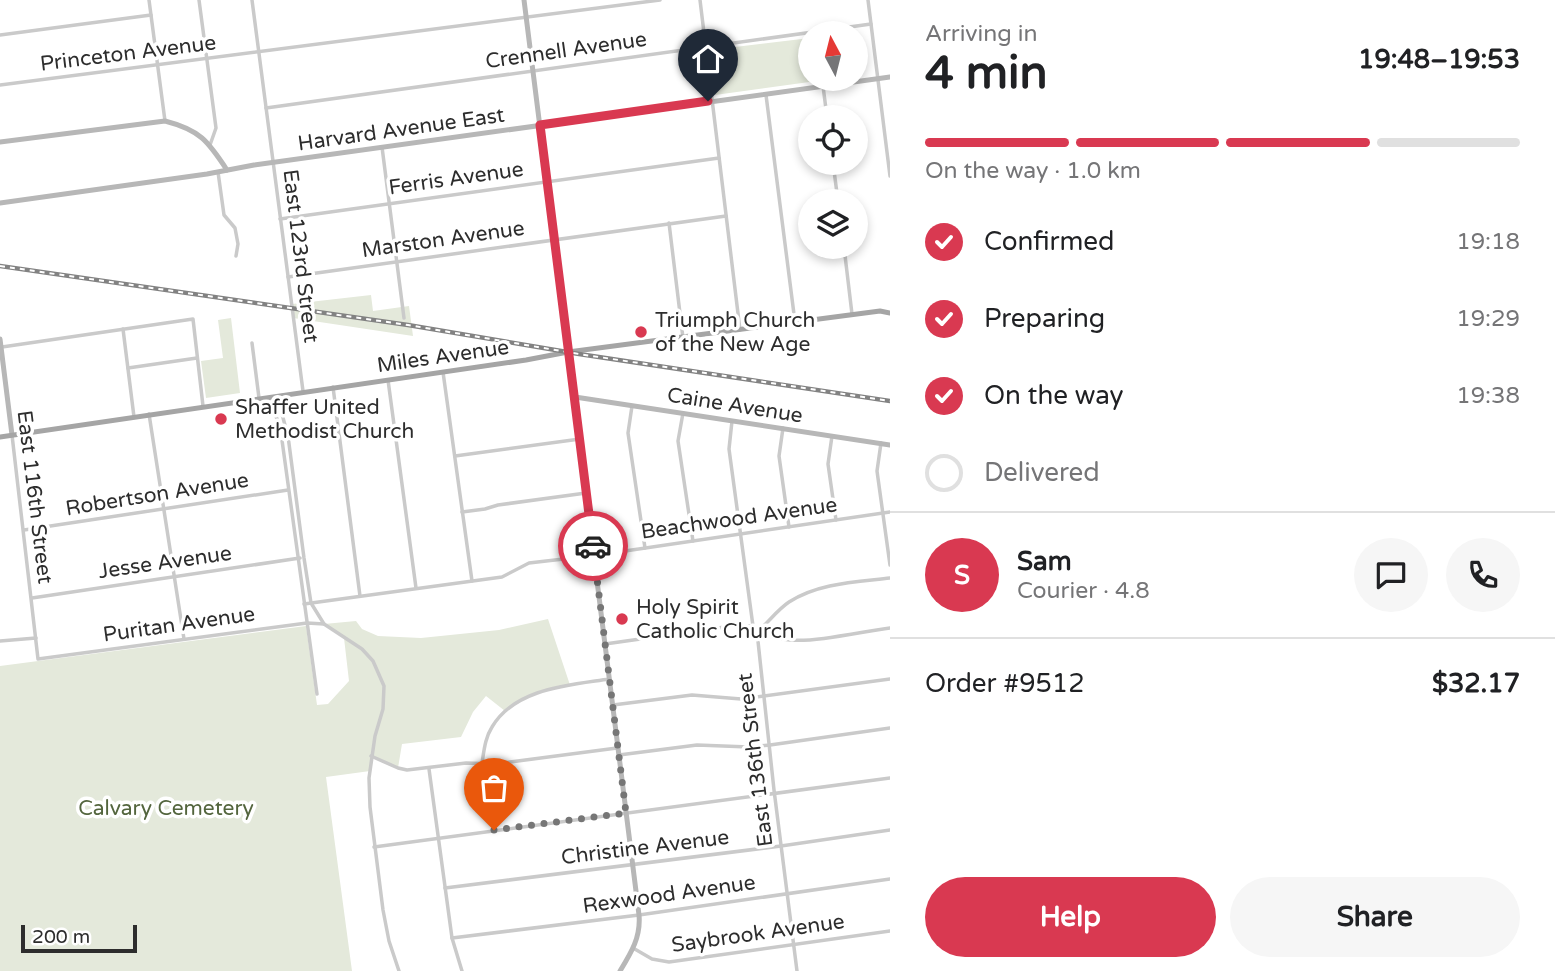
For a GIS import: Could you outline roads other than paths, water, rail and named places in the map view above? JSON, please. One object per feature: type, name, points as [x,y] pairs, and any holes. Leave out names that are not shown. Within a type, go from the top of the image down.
[{"type":"main road","name":"Miles Avenue","points":[[0,437],[568,352],[880,311],[890,313]]},
{"type":"street","points":[[149,0],[165,121]]},
{"type":"street","points":[[199,0],[216,128],[210,145]]},
{"type":"street","name":"East 123rd Street","points":[[252,0],[303,391]]},
{"type":"street","points":[[524,0],[639,915],[640,926],[633,948],[620,971]]},
{"type":"street","name":"Princeton Avenue","points":[[0,85],[660,0]]},
{"type":"street","points":[[700,0],[740,330]]},
{"type":"street","points":[[868,0],[890,176]]},
{"type":"street","points":[[0,35],[151,15]]},
{"type":"street","name":"Crennell Avenue","points":[[266,108],[871,24]]},
{"type":"street","name":"Harvard Avenue East","points":[[868,80],[890,77]]},
{"type":"street","name":"Harvard Avenue East","points":[[0,203],[798,89]]},
{"type":"street","points":[[766,93],[796,322]]},
{"type":"street","points":[[0,141],[165,121],[191,130],[210,145],[227,170]]},
{"type":"street","points":[[382,147],[404,318]]},
{"type":"street","name":"Ferris Avenue","points":[[280,219],[719,158]]},
{"type":"street","points":[[218,172],[225,215],[236,228],[236,256]]},
{"type":"street","name":"Marston Avenue","points":[[288,277],[726,216]]},
{"type":"street","points":[[669,223],[683,338]]},
{"type":"street","points":[[845,259],[852,315]]},
{"type":"street","points":[[1,347],[192,319],[203,407]]},
{"type":"street","points":[[123,328],[134,417]]},
{"type":"street","name":"East 116th Street","points":[[0,338],[38,659]]},
{"type":"street","points":[[252,343],[259,398]]},
{"type":"street","points":[[128,368],[197,358]]},
{"type":"street","points":[[443,372],[472,581]]},
{"type":"street","points":[[388,380],[416,589]]},
{"type":"street","points":[[332,387],[360,596]]},
{"type":"street","points":[[276,396],[287,428],[304,604],[317,694]]},
{"type":"street","points":[[267,397],[281,433],[311,603],[324,624],[362,649],[373,661],[384,686],[383,709],[375,736],[369,778],[374,847],[383,910],[399,971]]},
{"type":"street","name":"Caine Avenue","points":[[575,397],[890,444]]},
{"type":"street","points":[[632,406],[628,433],[645,548]]},
{"type":"street","points":[[683,413],[678,441],[693,541]]},
{"type":"street","points":[[149,414],[184,639]]},
{"type":"street","name":"East 136th Street","points":[[732,421],[729,449],[753,626],[757,632],[797,971]]},
{"type":"street","points":[[783,428],[779,456],[789,527]]},
{"type":"street","points":[[832,436],[828,464],[836,520]]},
{"type":"street","points":[[455,456],[580,439]]},
{"type":"street","points":[[881,443],[877,471],[890,565]]},
{"type":"street","name":"Robertson Avenue","points":[[24,530],[295,489]]},
{"type":"street","points":[[462,512],[586,493]]},
{"type":"street","name":"Beachwood Avenue","points":[[304,604],[502,577],[529,563],[890,512]]},
{"type":"street","name":"Jesse Avenue","points":[[32,597],[301,558]]},
{"type":"street","points":[[890,578],[824,587],[805,594],[789,602],[757,632],[791,640],[809,640],[890,628]]},
{"type":"street","name":"Puritan Avenue","points":[[38,659],[307,623],[324,624]]},
{"type":"street","points":[[605,644],[732,626],[753,626]]},
{"type":"street","points":[[0,641],[37,638]]},
{"type":"street","points":[[482,763],[485,742],[492,726],[505,710],[532,695],[558,687],[610,679]]},
{"type":"street","points":[[613,705],[692,695],[741,699],[763,697],[890,679]]},
{"type":"street","points":[[619,755],[696,746],[769,746],[890,728]]},
{"type":"street","points":[[371,756],[407,770],[495,764],[618,748]]},
{"type":"street","points":[[429,769],[452,938],[462,971]]},
{"type":"street","points":[[374,847],[890,778]]},
{"type":"street","name":"Christine Avenue","points":[[445,888],[890,830]]},
{"type":"street","name":"Rexwood Avenue","points":[[452,938],[890,880]]},
{"type":"street","name":"Saybrook Avenue","points":[[633,948],[652,959],[669,962],[890,931]]},
{"type":"railway","points":[[0,266],[408,325],[890,401]]},
{"type":"place","name":"Triumph Church of the New Age","points":[[641,332]]},
{"type":"place","name":"Shaffer United Methodist Church","points":[[221,419]]},
{"type":"place","name":"Holy Spirit Catholic Church","points":[[622,619]]},
{"type":"park label","name":"Calvary Cemetery","points":[[166,808]]}]
